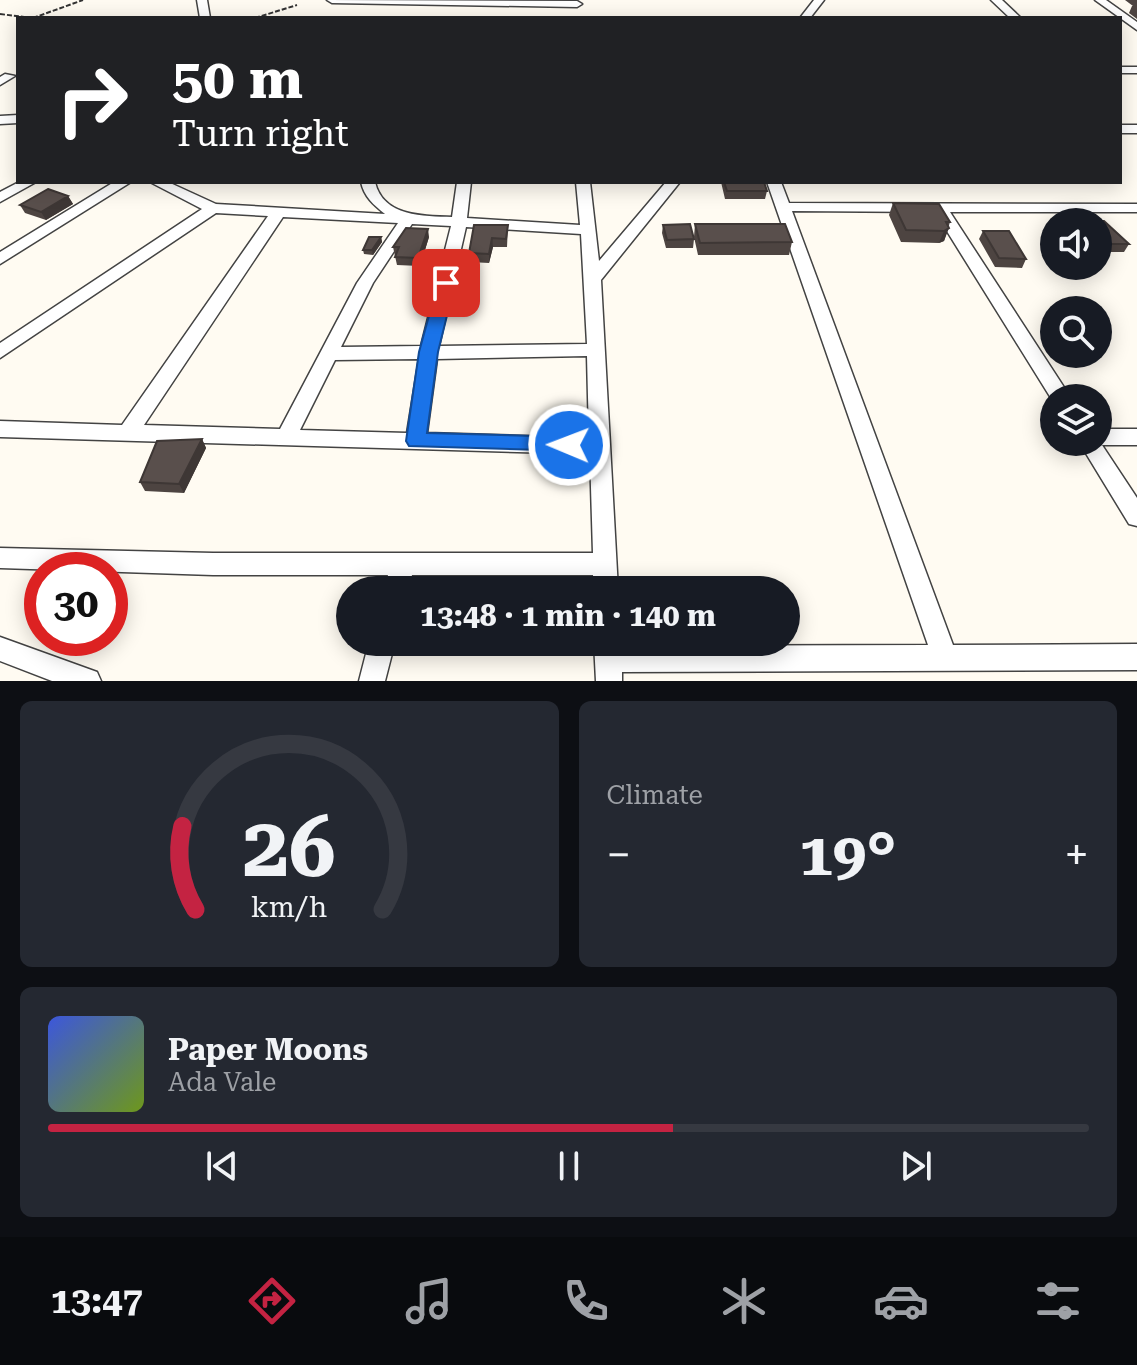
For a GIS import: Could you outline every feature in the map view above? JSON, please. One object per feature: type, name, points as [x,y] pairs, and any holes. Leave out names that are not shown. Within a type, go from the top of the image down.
[{"type":"street","points":[[332,0],[577,2]]},
{"type":"street","points":[[807,16],[819,0]]},
{"type":"street","points":[[996,0],[1014,16]]},
{"type":"street","points":[[1100,0],[1122,16]]},
{"type":"street","points":[[0,198],[25,184]]},
{"type":"street","points":[[0,259],[121,184]]},
{"type":"street","points":[[161,184],[213,208],[589,230]]},
{"type":"street","points":[[368,184],[370,193],[377,200],[407,221]]},
{"type":"street","points":[[416,441],[429,352],[459,223],[464,184]]},
{"type":"street","points":[[583,184],[593,279],[605,576]]},
{"type":"street","points":[[593,279],[671,184]]},
{"type":"street","points":[[775,184],[945,658]]},
{"type":"street","points":[[939,206],[1052,384]]},
{"type":"street","points":[[783,207],[1137,208]]},
{"type":"street","points":[[0,352],[213,208]]},
{"type":"street","points":[[127,434],[277,214]]},
{"type":"street","points":[[287,436],[365,283],[407,221]]},
{"type":"street","points":[[328,354],[596,350]]},
{"type":"street","points":[[0,429],[599,446]]},
{"type":"street","points":[[1112,437],[1137,437]]},
{"type":"street","points":[[1098,456],[1137,517]]},
{"type":"street","points":[[0,558],[213,564],[605,564]]},
{"type":"street","points":[[400,576],[403,562]]},
{"type":"street","points":[[0,649],[88,681]]},
{"type":"street","points":[[372,681],[378,656]]},
{"type":"street","points":[[608,661],[1137,657]]},
{"type":"path","points":[[38,16],[83,0]]},
{"type":"path","points":[[261,16],[297,5]]},
{"type":"building","points":[[725,184],[765,184],[767,191],[727,191]]},
{"type":"building","points":[[48,189],[68,196],[41,212],[20,205]]},
{"type":"building","points":[[893,203],[939,204],[950,222],[946,222],[949,228],[944,231],[906,230]]},
{"type":"building","points":[[690,224],[694,239],[667,240],[663,225]]},
{"type":"building","points":[[695,224],[785,224],[792,242],[700,243]]},
{"type":"building","points":[[474,225],[508,225],[506,239],[492,238],[489,254],[469,253]]},
{"type":"building","points":[[406,228],[428,229],[418,258],[395,257],[399,247],[393,247]]},
{"type":"building","points":[[1112,228],[1129,244],[1112,244]]},
{"type":"building","points":[[983,231],[1009,231],[1026,259],[999,258]]},
{"type":"building","points":[[369,237],[381,237],[372,250],[363,250]]},
{"type":"building","points":[[202,439],[179,484],[140,482],[157,441]]},
{"type":"route","points":[[446,283],[429,352],[416,441],[569,445]]}]
